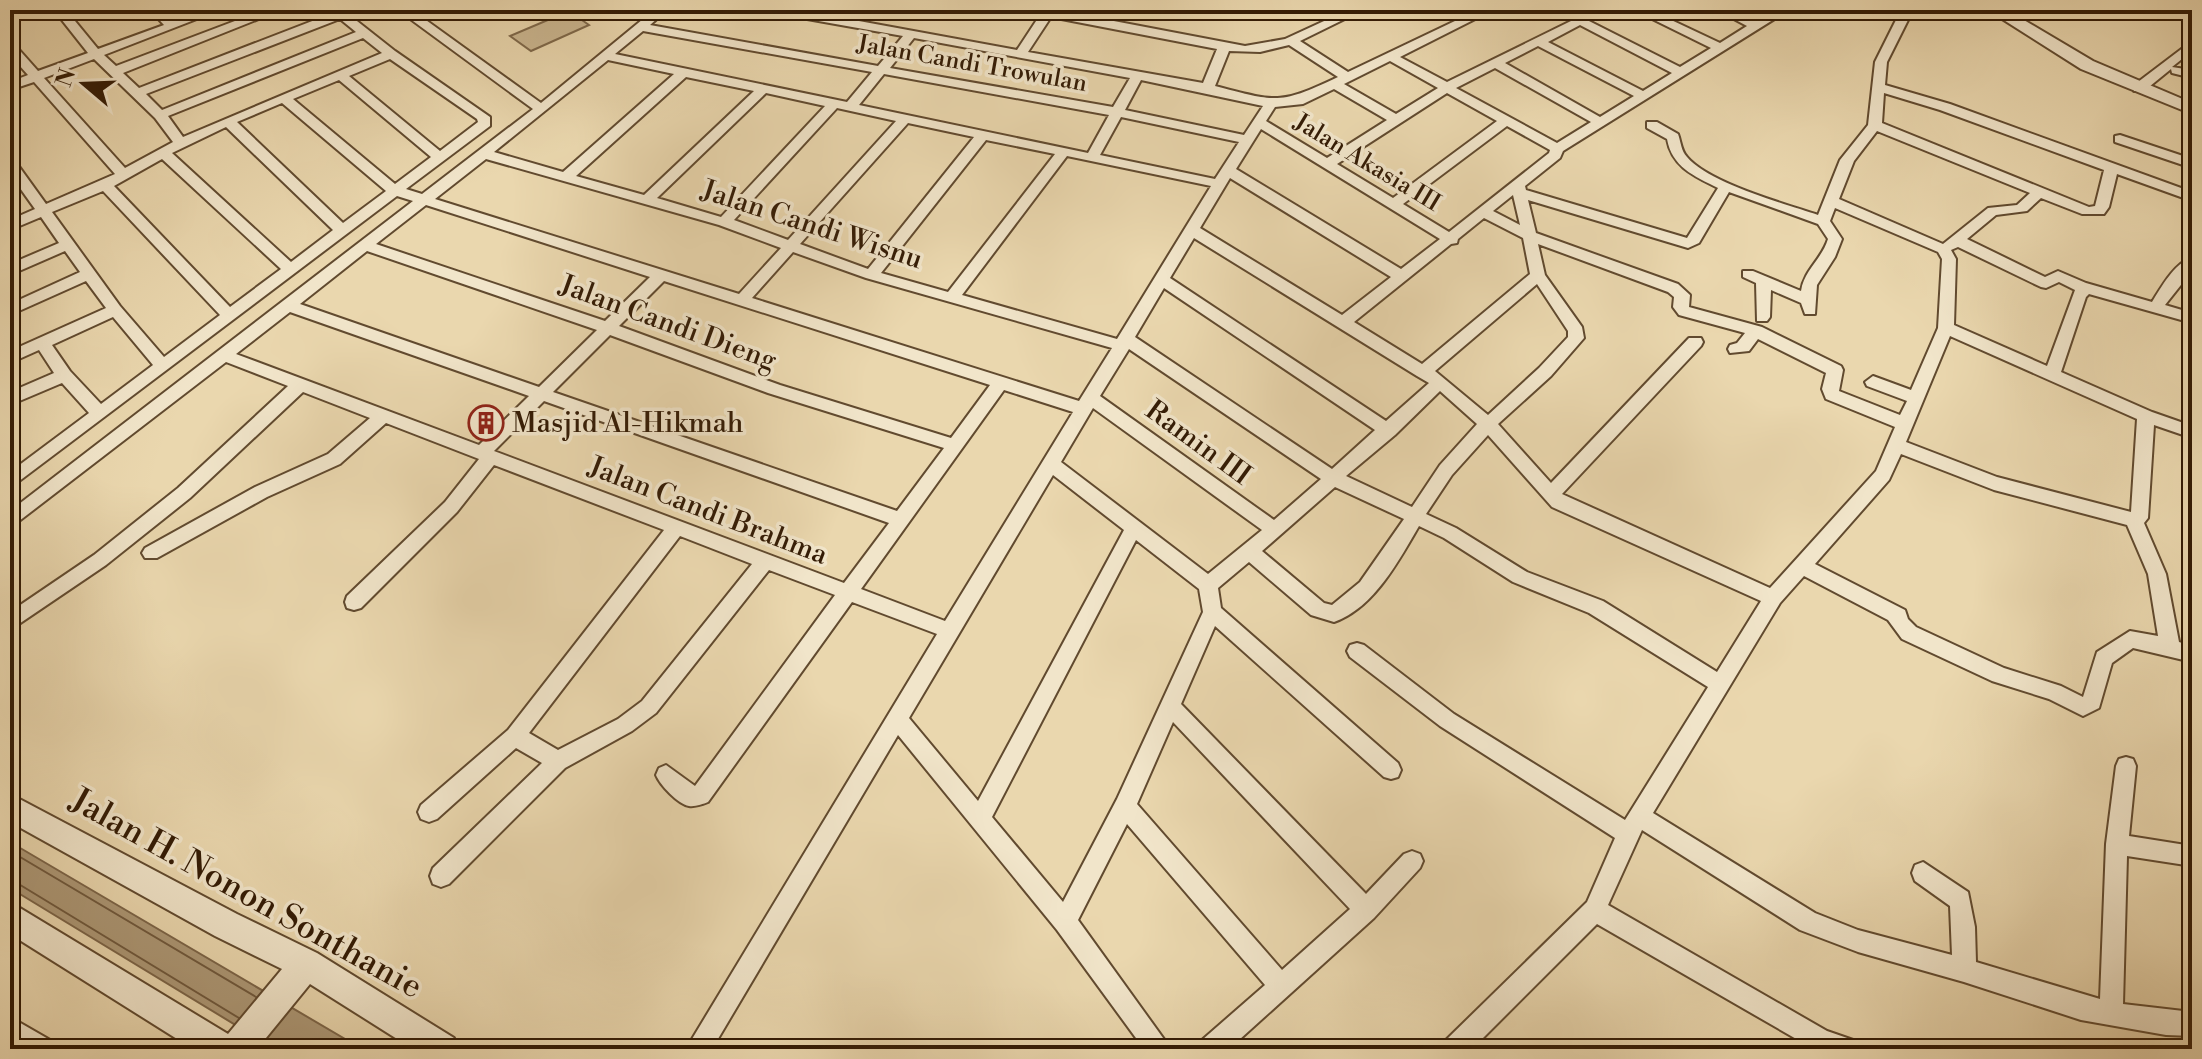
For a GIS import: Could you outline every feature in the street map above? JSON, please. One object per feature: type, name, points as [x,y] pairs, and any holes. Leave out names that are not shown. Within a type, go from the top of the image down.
[{"type":"street","points":[[60,10],[97,55],[160,115],[181,143]]},
{"type":"street","points":[[156,10],[172,26]]},
{"type":"street","points":[[10,86],[214,10]]},
{"type":"street","points":[[116,71],[275,10]]},
{"type":"street","points":[[404,10],[541,109]]},
{"type":"street","points":[[10,521],[484,154],[661,10]]},
{"type":"street","points":[[779,10],[816,14],[1208,88],[1271,104],[1298,101],[1487,10]]},
{"type":"street","points":[[1030,10],[1225,45],[1267,49],[1357,10]]},
{"type":"street","points":[[1559,10],[1682,73]]},
{"type":"street","points":[[1327,164],[1448,87],[1601,10]]},
{"type":"street","points":[[1640,10],[1718,47]]},
{"type":"street","points":[[1723,10],[1756,26]]},
{"type":"street","points":[[1344,322],[1519,189],[1555,155],[1557,149],[1682,73],[1718,47],[1783,10]]},
{"type":"street","points":[[1823,221],[1847,160],[1875,125],[1881,62],[1907,10]]},
{"type":"street","points":[[1996,10],[2064,53],[2192,109]]},
{"type":"street","points":[[10,481],[485,121],[391,54],[339,12],[138,93]]},
{"type":"street","points":[[1021,53],[1049,12]]},
{"type":"street","name":"Jalan Candi Trowulan","points":[[640,27],[1117,112],[1248,140]]},
{"type":"street","points":[[160,115],[364,33]]},
{"type":"street","points":[[850,107],[911,34]]},
{"type":"street","points":[[1291,41],[1396,120]]},
{"type":"street","points":[[1537,41],[1643,96]]},
{"type":"street","points":[[1208,88],[1225,45]]},
{"type":"street","points":[[2144,90],[2192,45]]},
{"type":"street","points":[[10,47],[123,175]]},
{"type":"street","points":[[10,225],[105,185],[163,152],[228,121],[391,54]]},
{"type":"street","points":[[605,56],[1092,158],[1224,178],[1403,277]]},
{"type":"street","points":[[1392,57],[1557,149]]},
{"type":"street","points":[[2144,90],[2192,57]]},
{"type":"street","points":[[1495,63],[1600,122]]},
{"type":"street","points":[[2176,70],[2192,74]]},
{"type":"street","points":[[566,177],[684,72]]},
{"type":"street","points":[[342,76],[439,157]]},
{"type":"street","points":[[1092,158],[1137,76]]},
{"type":"street","points":[[1877,87],[1945,107],[2192,197]]},
{"type":"street","points":[[647,200],[763,89]]},
{"type":"street","points":[[284,98],[396,191]]},
{"type":"street","points":[[724,222],[834,104]]},
{"type":"street","points":[[698,1049],[1271,104]]},
{"type":"street","points":[[743,299],[905,119]]},
{"type":"street","points":[[1393,205],[1507,120]]},
{"type":"street","points":[[228,121],[342,230]]},
{"type":"street","name":"Jalan Akasia III","points":[[1260,123],[1452,240]]},
{"type":"street","points":[[1652,125],[1673,137],[1678,156],[1686,164],[1725,187],[1823,221],[1835,239],[1834,247],[1809,280],[1809,305],[1748,274]]},
{"type":"street","points":[[1875,125],[2075,208],[2099,211],[2112,166]]},
{"type":"street","points":[[871,275],[983,135]]},
{"type":"street","points":[[2120,139],[2192,164]]},
{"type":"street","points":[[163,152],[290,269]]},
{"type":"street","points":[[953,296],[1063,152]]},
{"type":"street","name":"Jalan Candi Wisnu","points":[[484,154],[724,222],[871,275],[1125,343],[1333,478],[1417,517],[1520,577],[1596,607],[1720,684]]},
{"type":"street","points":[[10,164],[115,310],[162,365]]},
{"type":"street","points":[[105,185],[229,315]]},
{"type":"street","points":[[1519,189],[1688,243],[1693,242],[1725,187]]},
{"type":"street","points":[[1249,551],[1318,609],[1334,614],[1352,605],[1417,517],[1443,473],[1576,338],[1576,331],[1538,275],[1519,189]]},
{"type":"street","name":"Ramin III","points":[[396,191],[1001,382],[1087,404],[1275,530]]},
{"type":"street","points":[[1455,1049],[1595,910],[1633,825],[1773,598],[1883,475],[1946,328],[1950,245],[1993,211],[2022,208],[2038,193]]},
{"type":"street","points":[[1829,200],[2046,283],[2058,276],[2086,289],[2098,289],[2192,318]]},
{"type":"street","points":[[1485,213],[1530,236],[1673,288],[1682,295],[1681,307],[1684,311],[1759,324],[1835,370],[1830,389],[1832,395],[1905,424]]},
{"type":"street","points":[[1192,230],[1440,382],[1489,425],[1551,494],[1571,509],[1773,598]]},
{"type":"street","points":[[10,270],[69,244]]},
{"type":"street","name":"Jalan Candi Dieng","points":[[364,245],[608,328],[774,389],[955,445]]},
{"type":"street","points":[[2156,308],[2171,284],[2192,262]]},
{"type":"street","points":[[10,310],[91,273]]},
{"type":"street","points":[[354,602],[451,507],[486,455],[662,274]]},
{"type":"street","points":[[1423,372],[1538,275]]},
{"type":"street","points":[[1162,280],[1389,431]]},
{"type":"street","points":[[1736,349],[1743,347],[1759,324],[1764,280]]},
{"type":"street","points":[[2053,373],[2071,325],[2073,306],[2079,294],[2086,289]]},
{"type":"street","points":[[287,305],[901,520]]},
{"type":"street","points":[[10,357],[115,310]]},
{"type":"street","points":[[1946,328],[2146,416],[2192,432]]},
{"type":"street","points":[[1551,494],[1695,342]]},
{"type":"street","points":[[42,343],[64,375],[99,413]]},
{"type":"street","name":"Jalan Candi Brahma","points":[[223,355],[950,631]]},
{"type":"street","points":[[10,399],[64,375]]},
{"type":"street","points":[[666,775],[693,798],[701,795],[1001,382]]},
{"type":"street","points":[[1208,585],[1389,431],[1440,382]]},
{"type":"street","points":[[1873,382],[1917,398]]},
{"type":"street","points":[[10,622],[100,560],[184,493],[301,384]]},
{"type":"street","points":[[151,553],[261,492],[334,459],[383,416]]},
{"type":"street","points":[[1896,445],[1994,483],[2134,520],[2139,518],[2146,416]]},
{"type":"street","points":[[1051,464],[1208,585],[1212,612],[1125,806],[1065,922]]},
{"type":"street","points":[[2134,520],[2157,574],[2170,647]]},
{"type":"street","points":[[429,812],[515,736],[677,527]]},
{"type":"street","points":[[980,818],[1133,529]]},
{"type":"street","points":[[441,876],[558,761],[625,725],[649,707],[765,561]]},
{"type":"street","points":[[1802,566],[1898,616],[1898,622],[1909,633],[1999,675],[2042,688],[2083,707],[2092,702],[2104,658],[2130,639],[2192,654]]},
{"type":"street","points":[[1212,612],[1391,770]]},
{"type":"street","points":[[1357,651],[1447,720],[1808,922],[1858,941],[1964,970],[2081,1008],[2166,1023],[2192,1024]]},
{"type":"street","points":[[1171,707],[1366,910]]},
{"type":"street","points":[[897,719],[1065,922],[1159,1049]]},
{"type":"street","points":[[515,736],[558,761]]},
{"type":"street","points":[[2111,1013],[2117,844],[2126,766]]},
{"type":"street","points":[[1125,806],[1281,986]]},
{"type":"street","name":"Jalan H. Nonon Sonthanie","points":[[10,807],[226,925],[299,972],[443,1049]]},
{"type":"street","points":[[2117,844],[2192,856]]},
{"type":"street","points":[[1211,1049],[1366,910],[1412,861]]},
{"type":"street","points":[[1923,873],[1960,900],[1964,927],[1964,970]]},
{"type":"street","points":[[1595,910],[1817,1045],[1844,1049]]},
{"type":"street","points":[[10,917],[234,1046],[299,972]]},
{"type":"street","points":[[10,1029],[41,1049]]},
{"type":"shaded area","points":[[569,11],[589,25],[531,51],[510,36]]},
{"type":"water","points":[[10,842],[362,1049],[275,1049],[10,888]]},
{"type":"place","name":"Masjid Al-Hikmah","points":[[486,423]]}]
